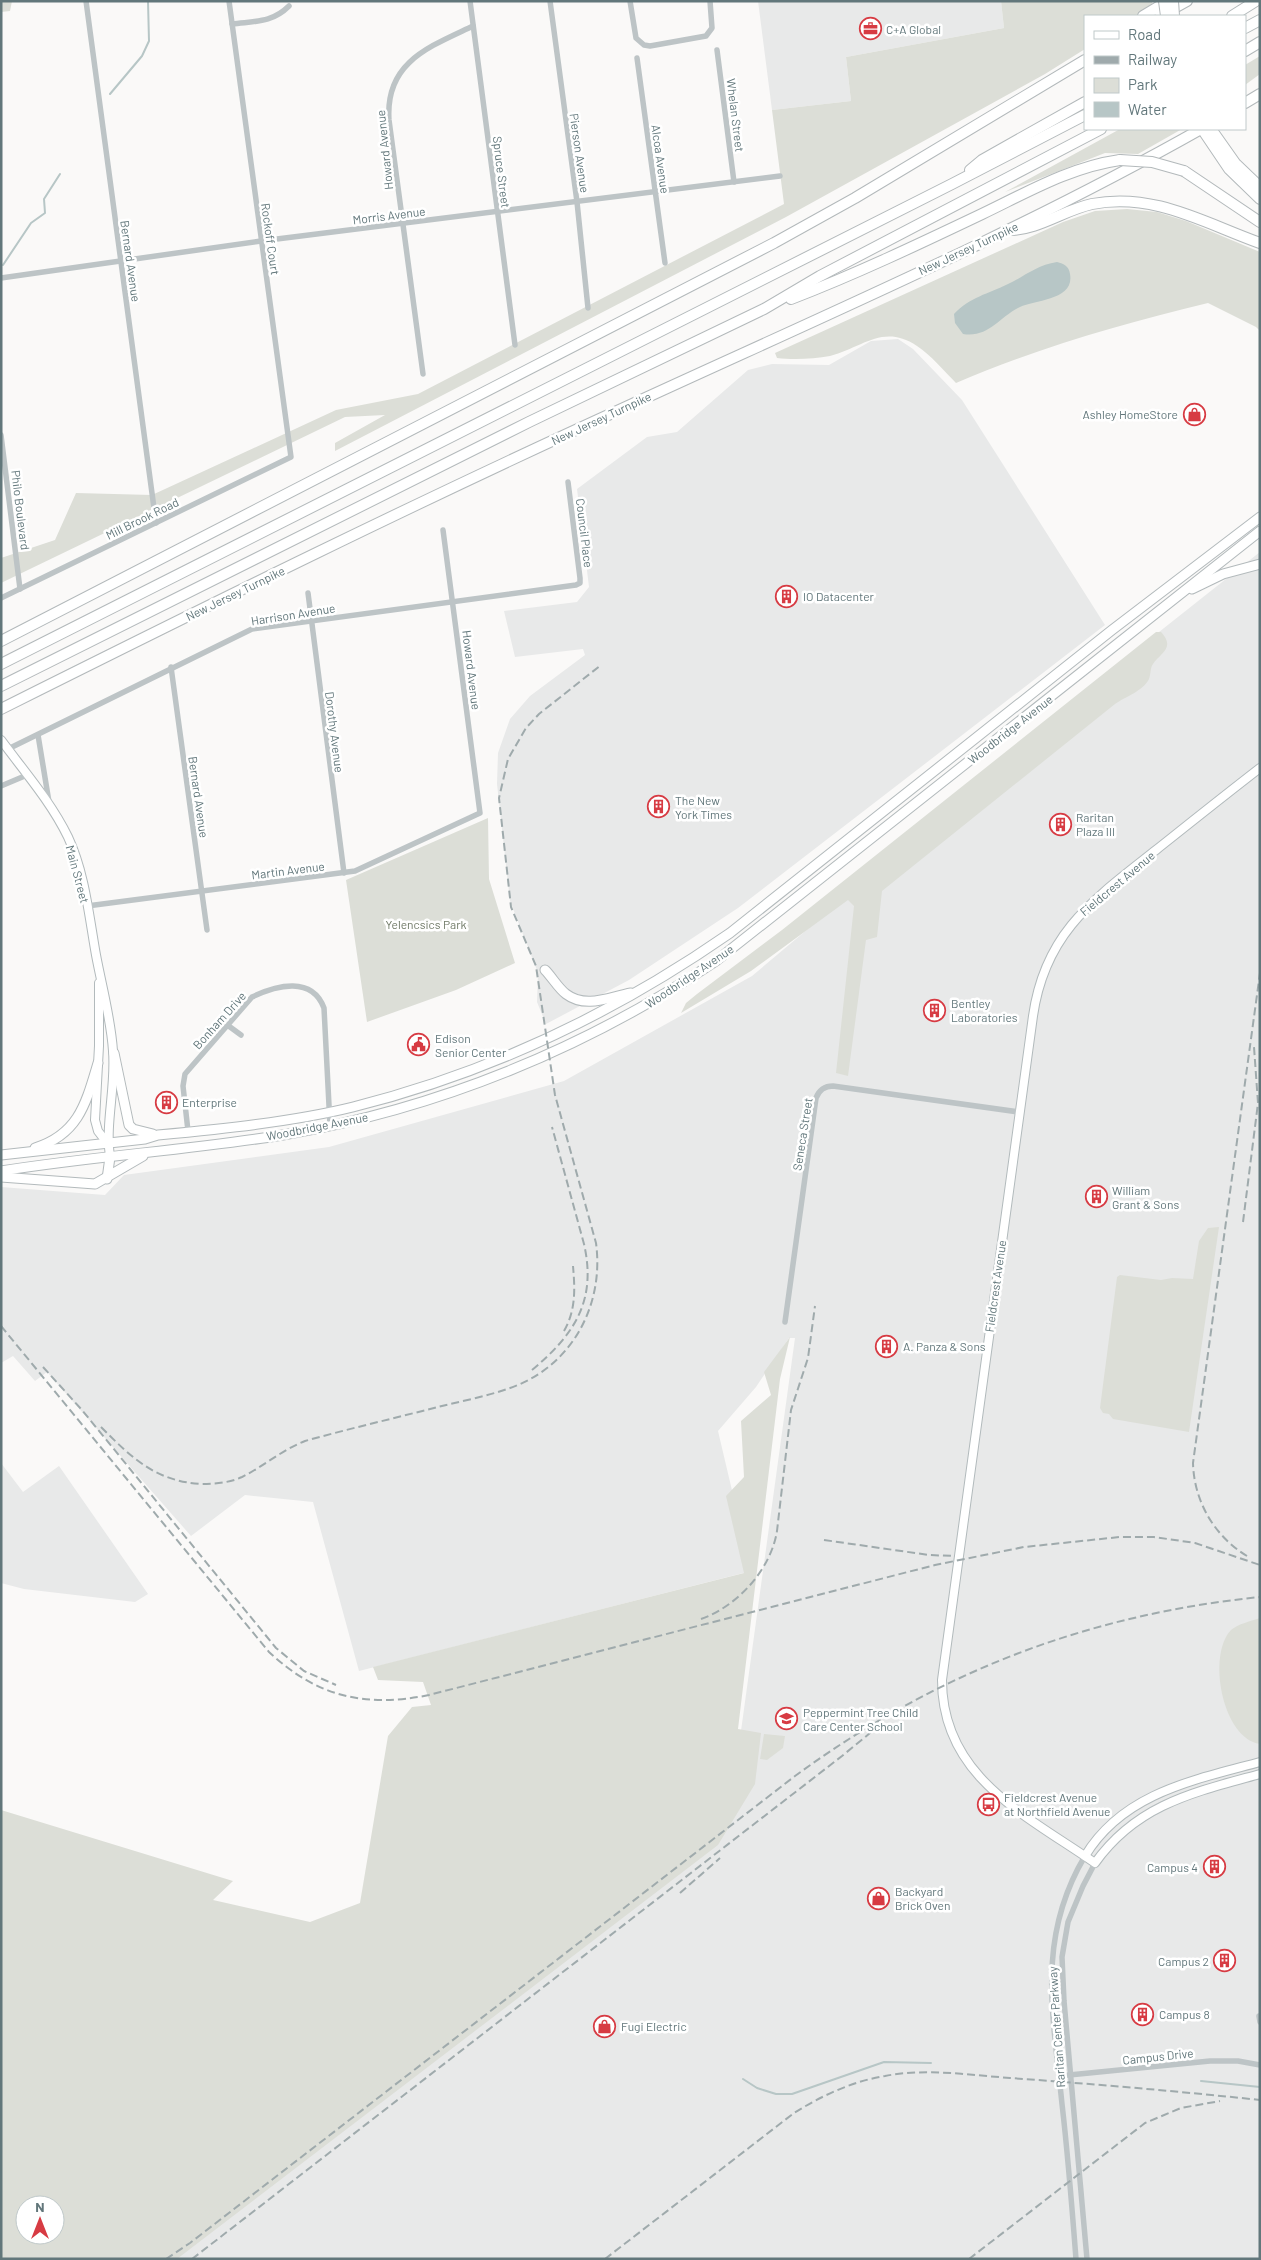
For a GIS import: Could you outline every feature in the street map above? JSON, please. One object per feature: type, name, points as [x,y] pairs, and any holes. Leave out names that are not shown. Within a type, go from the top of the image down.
[{"type":"highway","points":[[1145,15],[1166,1]]},
{"type":"highway","points":[[1166,1],[1166,15]]},
{"type":"highway","points":[[1173,1],[1174,15]]},
{"type":"highway","points":[[1162,15],[1187,1]]},
{"type":"highway","points":[[1234,15],[1256,1]]},
{"type":"highway","points":[[1246,27],[1260,20]]},
{"type":"highway","points":[[1246,50],[1260,42]]},
{"type":"highway","points":[[1,641],[774,243],[855,198],[1084,61]]},
{"type":"highway","points":[[1246,102],[1260,94]]},
{"type":"highway","points":[[952,184],[982,160],[1084,103]]},
{"type":"highway","points":[[1,664],[952,184],[1084,115]]},
{"type":"highway","name":"New Jersey Turnpike","points":[[1,686],[529,422],[764,309],[820,276],[1099,130]]},
{"type":"highway","name":"New Jersey Turnpike","points":[[2,709],[274,573],[468,480],[1006,230],[1111,178],[1199,130]]},
{"type":"highway","points":[[1202,130],[1219,149],[1260,187]]},
{"type":"highway","points":[[1211,130],[1229,169],[1260,199]]},
{"type":"highway","points":[[764,309],[847,277],[1064,175],[1103,162],[1120,160],[1152,162],[1184,171],[1260,222]]},
{"type":"highway","points":[[1006,230],[1026,228],[1074,209],[1093,204],[1128,201],[1145,202],[1180,210],[1260,243]]},
{"type":"main road","name":"Woodbridge Avenue","points":[[1,1155],[52,1151],[145,1139],[158,1135],[188,1131],[248,1125],[351,1107],[417,1089],[486,1065],[536,1044],[677,970],[730,933],[1260,515]]},
{"type":"main road","name":"Woodbridge Avenue","points":[[1,1171],[284,1134],[366,1118],[457,1091],[504,1073],[606,1027],[665,995],[716,961],[1260,531]]},
{"type":"main road","points":[[1154,614],[1209,580],[1237,569],[1260,564]]},
{"type":"main road","points":[[545,970],[564,993],[578,1000],[594,1002],[638,992]]},
{"type":"main road","points":[[114,1053],[130,1125],[133,1129],[142,1133],[158,1135]]},
{"type":"main road","points":[[23,1152],[55,1140],[74,1124],[87,1099],[98,1063]]},
{"type":"main road","points":[[1,1177],[96,1184],[107,1179],[124,1165],[152,1152]]},
{"type":"main road","points":[[107,1179],[110,1157]]},
{"type":"street","name":"Bernard Avenue","points":[[86,1],[156,522]]},
{"type":"street","name":"Rockoff Court","points":[[229,1],[291,457]]},
{"type":"street","name":"Spruce Street","points":[[470,1],[515,345]]},
{"type":"street","name":"Pierson Avenue","points":[[550,1],[577,202],[588,308]]},
{"type":"street","points":[[630,1],[636,38],[644,45],[650,46],[706,36],[712,28],[710,1]]},
{"type":"street","points":[[232,24],[271,19],[281,14],[289,6]]},
{"type":"street","name":"Howard Avenue","points":[[423,374],[389,120],[389,98],[403,68],[416,55],[473,26]]},
{"type":"street","name":"Whelan Street","points":[[718,50],[734,182]]},
{"type":"street","name":"Alcoa Avenue","points":[[637,58],[665,263]]},
{"type":"street","name":"Morris Avenue","points":[[1,278],[262,241],[780,176]]},
{"type":"street","name":"Philo Boulevard","points":[[1,435],[20,589]]},
{"type":"street","name":"Mill Brook Road","points":[[1,598],[291,457]]},
{"type":"street","name":"Council Place","points":[[568,482],[580,578],[580,583],[576,585]]},
{"type":"street","name":"Howard Avenue","points":[[443,530],[480,812]]},
{"type":"street","name":"Harrison Avenue","points":[[8,749],[171,667],[252,629],[576,585]]},
{"type":"street","name":"Dorothy Avenue","points":[[308,593],[344,873]]},
{"type":"street","name":"Bernard Avenue","points":[[171,667],[208,930]]},
{"type":"street","points":[[38,735],[49,804]]},
{"type":"street","name":"Main Street","points":[[1,740],[49,804],[68,838],[75,856],[107,1005],[114,1053],[108,1144],[110,1157]]},
{"type":"street","name":"Fieldcrest Avenue","points":[[1095,1863],[993,1791],[974,1773],[954,1739],[943,1698],[942,1680],[945,1652],[1019,1112],[1038,990],[1048,962],[1065,933],[1095,899],[1260,768]]},
{"type":"street","points":[[1,786],[27,775]]},
{"type":"street","name":"Martin Avenue","points":[[87,906],[355,871],[480,812]]},
{"type":"street","name":"Main Street","points":[[98,968],[98,1063],[95,1120],[98,1131],[108,1144]]},
{"type":"street","name":"Bonham Drive","points":[[188,1131],[183,1086],[185,1074],[245,1002],[263,992],[296,986],[305,986],[311,989],[320,997],[324,1008],[330,1125]]},
{"type":"street","points":[[226,1024],[241,1035]]},
{"type":"street","name":"Seneca Street","points":[[786,1322],[816,1098],[820,1091],[833,1086],[1019,1112]]},
{"type":"street","name":"Raritan Center Parkway","points":[[1076,2259],[1052,1992],[1052,1946],[1062,1901],[1084,1856],[1114,1822],[1132,1807],[1152,1795],[1180,1784],[1260,1762]]},
{"type":"street","name":"Raritan Center Parkway","points":[[1087,2259],[1063,1983],[1063,1946],[1072,1910],[1095,1863],[1122,1833],[1145,1815],[1162,1805],[1197,1792],[1260,1774]]},
{"type":"street","name":"Campus Drive","points":[[1059,2076],[1210,2061],[1238,2061],[1260,2064]]},
{"type":"shaded area","points":[[758,1],[1001,1],[1004,28],[846,57],[851,101],[772,110]]},
{"type":"shaded area","points":[[898,339],[913,349],[962,400],[1105,625],[738,908],[629,980],[546,1024],[537,1002],[538,973],[510,901],[497,784],[498,753],[510,719],[530,696],[585,655],[583,649],[515,657],[504,611],[577,602],[589,587],[577,489],[647,437],[677,432],[748,370],[772,364],[829,365],[871,341]]},
{"type":"shaded area","points":[[1260,552],[1260,2259],[146,2259],[730,1811],[795,1338],[789,1338],[756,1387],[718,1431],[751,1571],[359,1671],[313,1502],[245,1495],[191,1536],[47,1372],[35,1381],[13,1356],[1,1363],[1,1187],[105,1195],[124,1175],[329,1147],[564,1081],[752,976],[840,902],[832,891]]},
{"type":"shaded area","points":[[1,1463],[23,1492],[59,1466],[148,1594],[135,1602],[24,1589],[1,1583]]},
{"type":"green space","points":[[1,1],[12,1],[10,11],[1,12]]},
{"type":"green space","points":[[1001,1],[1152,1],[1152,7],[1140,15],[1084,15],[1084,50],[1045,74],[786,217],[335,451],[335,443],[385,415],[345,417],[1,583],[1,558],[55,540],[76,493],[152,495],[336,410],[418,394],[784,204],[772,110],[851,101],[846,57],[1004,28]]},
{"type":"green space","points":[[1260,56],[1260,74],[1246,84],[1246,64]]},
{"type":"green space","points":[[1118,130],[1180,130],[1138,154],[1105,153],[1005,192]]},
{"type":"green space","points":[[1127,209],[1157,212],[1186,221],[1260,252],[1260,331],[1256,327],[1208,303],[1080,338],[1017,359],[956,383],[932,358],[917,346],[905,339],[894,337],[873,339],[830,356],[804,359],[777,358],[775,353],[1063,222],[1095,211]]},
{"type":"green space","points":[[1156,632],[1161,632],[1167,642],[1167,646],[1152,666],[1149,679],[1143,687],[1115,704],[882,891],[877,937],[866,940],[848,1076],[836,1073],[854,906],[848,900],[751,971],[681,1013],[686,1003],[697,994],[782,930]]},
{"type":"green space","name":"Yelencsics Park","points":[[488,818],[489,879],[515,963],[456,990],[367,1022],[346,880]]},
{"type":"green space","points":[[1219,1227],[1189,1432],[1113,1419],[1109,1414],[1103,1413],[1100,1408],[1117,1277],[1120,1275],[1161,1280],[1172,1278],[1193,1279],[1199,1241],[1208,1228]]},
{"type":"green space","points":[[790,1337],[780,1379],[738,1729],[761,1733],[755,1784],[718,1845],[177,2259],[1,2259],[1,1810],[233,1881],[213,1900],[310,1922],[360,1903],[388,1736],[412,1707],[431,1705],[423,1682],[378,1680],[373,1667],[744,1573],[726,1496],[744,1477],[741,1421],[771,1395],[764,1372]]},
{"type":"green space","points":[[1260,1618],[1260,1744],[1247,1738],[1236,1727],[1228,1712],[1222,1694],[1220,1658],[1224,1642],[1231,1630],[1241,1624]]},
{"type":"green space","points":[[764,1734],[785,1736],[783,1748],[767,1760],[760,1759]]},
{"type":"water","points":[[1057,262],[1066,266],[1070,274],[1070,283],[1060,294],[1020,307],[980,333],[963,334],[955,323],[954,314],[966,304],[1037,268]]},
{"type":"waterway","points":[[110,94],[142,56],[149,41],[148,1]]},
{"type":"waterway","points":[[3,265],[31,223],[45,213],[44,199],[60,174]]},
{"type":"waterway","points":[[743,2079],[757,2088],[776,2094],[792,2094],[884,2062],[931,2063]]},
{"type":"waterway","points":[[1201,2081],[1260,2087]]},
{"type":"railway","points":[[101,1427],[123,1449],[157,1473],[185,1482],[201,1484],[227,1482],[242,1477],[305,1441],[508,1389],[538,1374],[555,1361],[570,1345],[590,1308],[595,1287],[596,1243],[555,1095],[536,966],[511,907],[499,798],[508,759],[526,728],[539,714],[601,665]]},
{"type":"railway","points":[[1247,1556],[1225,1538],[1208,1516],[1197,1491],[1193,1463],[1260,973]]},
{"type":"railway","points":[[1243,1222],[1258,1103],[1254,1047]]},
{"type":"railway","points":[[532,1370],[560,1344],[570,1330],[579,1315],[587,1283],[584,1244],[552,1127]]},
{"type":"railway","points":[[564,1331],[573,1307],[573,1266]]},
{"type":"railway","points":[[701,1619],[728,1605],[751,1584],[768,1559],[774,1545],[791,1410],[808,1358],[815,1306]]},
{"type":"railway","points":[[1,1326],[269,1652],[305,1680],[324,1689],[363,1699],[406,1699],[429,1695],[935,1565],[1024,1547],[1120,1537],[1154,1537],[1195,1543],[1260,1565]]},
{"type":"railway","points":[[43,1367],[82,1410],[276,1648],[304,1671],[336,1685]]},
{"type":"railway","points":[[824,1540],[929,1555],[955,1556]]},
{"type":"railway","points":[[166,2259],[190,2243],[795,1776],[848,1739],[903,1707],[958,1679],[1015,1655],[1073,1634],[1133,1618],[1196,1606],[1260,1597]]},
{"type":"railway","points":[[192,2259],[881,1724]]},
{"type":"railway","points":[[680,1893],[720,1858]]},
{"type":"railway","points":[[605,2259],[794,2113],[838,2090],[873,2078],[900,2074],[947,2073],[1260,2100]]},
{"type":"railway","points":[[969,2259],[1145,2123],[1181,2108],[1220,2101]]},
{"type":"place","name":"C+A Global","points":[[870,29]]},
{"type":"place","name":"Ashley HomeStore","points":[[1194,414]]},
{"type":"place","name":"IO Datacenter","points":[[787,596]]},
{"type":"place","name":"The New York Times","points":[[659,807]]},
{"type":"place","name":"Raritan Plaza III","points":[[1060,824]]},
{"type":"place","name":"Bentley Laboratories","points":[[935,1010]]},
{"type":"place","name":"Edison Senior Center","points":[[419,1045]]},
{"type":"place","name":"Enterprise","points":[[166,1102]]},
{"type":"place","name":"William Grant & Sons","points":[[1096,1197]]},
{"type":"place","name":"A. Panza & Sons","points":[[887,1346]]},
{"type":"place","name":"Peppermint Tree Child Care Center School","points":[[787,1719]]},
{"type":"place","name":"Fieldcrest Avenue at Northfield Avenue","points":[[988,1804]]},
{"type":"place","name":"Campus 4","points":[[1214,1867]]},
{"type":"place","name":"Backyard Brick Oven","points":[[879,1898]]},
{"type":"place","name":"Campus 2","points":[[1225,1961]]},
{"type":"place","name":"Campus 8","points":[[1143,2014]]},
{"type":"place","name":"Fugi Electric","points":[[605,2026]]}]
